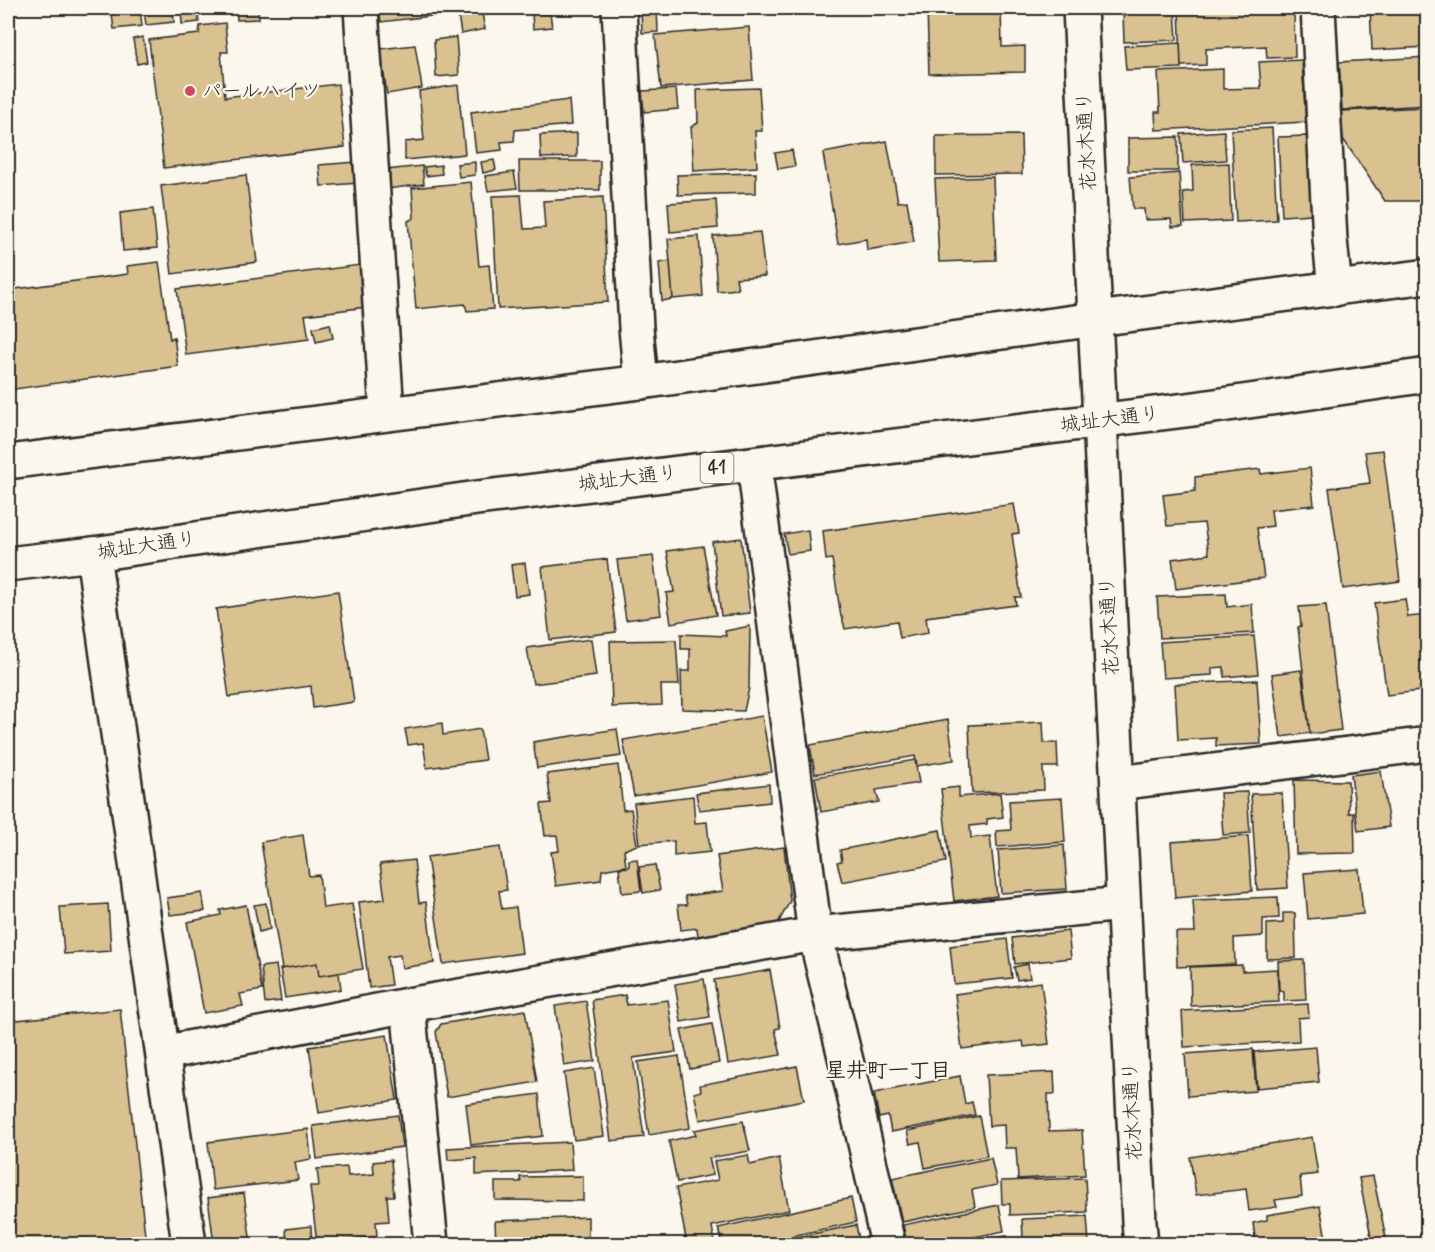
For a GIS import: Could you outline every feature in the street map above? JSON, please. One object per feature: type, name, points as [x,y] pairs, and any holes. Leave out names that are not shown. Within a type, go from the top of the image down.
[{"type":"main road","points":[[361,8],[387,413]]},
{"type":"main road","points":[[619,8],[636,328],[641,382]]},
{"type":"main road","name":"花水木通り","points":[[1080,8],[1141,1245]]},
{"type":"main road","points":[[1318,8],[1330,240],[1335,289]]},
{"type":"main road","points":[[8,462],[641,382],[1095,319],[1428,276]]},
{"type":"main road","name":"城址大通り","points":[[8,564],[93,554],[477,498],[1240,403],[1428,375]]},
{"type":"main road","points":[[754,464],[815,934],[888,1245]]},
{"type":"main road","points":[[93,554],[189,1245]]},
{"type":"main road","points":[[1118,783],[1428,744]]},
{"type":"main road","points":[[163,1053],[408,1005],[815,934],[1124,904]]},
{"type":"main road","points":[[408,1005],[430,1245]]},
{"type":"building","points":[[111,8],[140,8],[142,26],[114,29]]},
{"type":"building","points":[[173,8],[174,22],[146,25],[144,10]]},
{"type":"building","points":[[181,8],[197,8],[199,22],[182,24]]},
{"type":"building","points":[[236,8],[258,8],[259,19],[237,20]]},
{"type":"building","points":[[379,8],[455,8],[456,13],[381,22]]},
{"type":"building","points":[[457,8],[481,8],[485,29],[461,34]]},
{"type":"building","points":[[641,8],[657,8],[658,32],[642,33]]},
{"type":"building","points":[[927,8],[1001,8],[1002,47],[1025,46],[1025,72],[929,74]]},
{"type":"building","points":[[1179,8],[1294,8],[1295,57],[1267,58],[1266,46],[1206,49],[1206,65],[1181,66]]},
{"type":"building","points":[[1370,8],[1428,8],[1428,47],[1372,50]]},
{"type":"building","points":[[1175,9],[1177,40],[1124,42],[1123,11]]},
{"type":"building","points":[[532,13],[550,13],[552,27],[533,29]]},
{"type":"building","name":"パールハイツ","points":[[225,23],[228,52],[221,52],[225,97],[338,84],[345,147],[164,168],[149,40],[199,34],[200,26]]},
{"type":"building","points":[[749,27],[753,80],[661,88],[655,35]]},
{"type":"building","points":[[143,37],[147,62],[137,64],[133,39]]},
{"type":"building","points":[[456,37],[459,75],[436,77],[434,40]]},
{"type":"building","points":[[1180,43],[1181,68],[1126,70],[1124,46]]},
{"type":"building","points":[[415,45],[422,88],[387,94],[380,49]]},
{"type":"building","points":[[1428,57],[1428,105],[1342,110],[1339,62]]},
{"type":"building","points":[[1302,60],[1306,122],[1156,130],[1155,112],[1160,112],[1158,72],[1223,69],[1223,89],[1261,88],[1259,62]]},
{"type":"building","points":[[458,85],[465,154],[405,160],[405,142],[424,140],[419,91]]},
{"type":"building","points":[[759,88],[762,131],[755,131],[757,167],[694,171],[691,127],[698,123],[697,90]]},
{"type":"building","points":[[676,89],[678,109],[644,112],[642,91]]},
{"type":"building","points":[[569,100],[571,125],[515,130],[514,141],[501,142],[502,150],[476,153],[471,112]]},
{"type":"building","points":[[1428,107],[1428,201],[1385,201],[1343,139],[1341,111]]},
{"type":"building","points":[[1272,128],[1277,220],[1236,222],[1231,130]]},
{"type":"building","points":[[1224,131],[1226,160],[1183,163],[1181,134]]},
{"type":"building","points":[[577,133],[577,157],[541,158],[540,135]]},
{"type":"building","points":[[1021,135],[1022,174],[936,175],[936,136]]},
{"type":"building","points":[[1307,136],[1311,214],[1282,216],[1278,137]]},
{"type":"building","points":[[1178,137],[1178,171],[1128,171],[1128,138]]},
{"type":"building","points":[[887,141],[898,202],[907,201],[914,242],[867,250],[866,239],[838,244],[823,153]]},
{"type":"building","points":[[792,150],[795,166],[778,169],[775,153]]},
{"type":"building","points":[[494,160],[496,170],[483,173],[481,162]]},
{"type":"building","points":[[519,161],[600,161],[600,190],[520,190]]},
{"type":"building","points":[[356,162],[358,183],[321,186],[319,165]]},
{"type":"building","points":[[475,162],[475,175],[459,177],[457,164]]},
{"type":"building","points":[[1229,163],[1231,221],[1185,223],[1183,192],[1193,191],[1192,165]]},
{"type":"building","points":[[441,165],[442,174],[426,176],[424,167]]},
{"type":"building","points":[[422,166],[424,184],[388,189],[386,170]]},
{"type":"building","points":[[514,172],[517,188],[488,191],[485,176]]},
{"type":"building","points":[[756,173],[756,193],[678,195],[677,175]]},
{"type":"building","points":[[1179,173],[1183,226],[1172,227],[1171,219],[1145,220],[1144,209],[1133,209],[1130,177]]},
{"type":"building","points":[[246,175],[257,262],[172,274],[161,186]]},
{"type":"building","points":[[993,177],[996,260],[939,262],[935,179]]},
{"type":"building","points":[[471,182],[479,266],[489,265],[493,309],[467,311],[465,304],[416,309],[408,221],[414,218],[412,188]]},
{"type":"building","points":[[521,195],[524,229],[545,228],[543,201],[603,197],[608,302],[498,309],[492,196]]},
{"type":"building","points":[[716,200],[718,228],[670,232],[668,203]]},
{"type":"building","points":[[153,209],[157,248],[123,251],[120,213]]},
{"type":"building","points":[[760,232],[765,276],[736,278],[738,289],[717,291],[713,236]]},
{"type":"building","points":[[699,236],[703,296],[673,299],[668,239]]},
{"type":"building","points":[[670,261],[673,299],[662,301],[659,263]]},
{"type":"building","points":[[159,262],[170,339],[174,337],[178,366],[8,390],[8,290],[128,274],[127,266]]},
{"type":"building","points":[[360,265],[366,307],[305,315],[309,339],[186,355],[177,289]]},
{"type":"building","points":[[330,324],[333,338],[316,342],[313,328]]},
{"type":"building","points":[[1383,450],[1400,581],[1343,589],[1329,488],[1370,483],[1365,452]]},
{"type":"building","points":[[1310,468],[1314,505],[1271,510],[1273,526],[1257,528],[1264,578],[1176,589],[1172,559],[1209,554],[1204,523],[1167,526],[1163,495],[1195,491],[1195,477],[1260,469],[1261,474]]},
{"type":"building","points":[[1014,504],[1019,533],[1012,534],[1021,597],[1015,597],[1016,605],[926,617],[928,633],[900,638],[897,621],[845,629],[832,559],[826,560],[823,531]]},
{"type":"building","points":[[808,530],[810,551],[788,554],[784,534]]},
{"type":"building","points":[[741,538],[750,613],[721,616],[712,542]]},
{"type":"building","points":[[703,546],[716,615],[671,623],[666,593],[674,592],[667,551]]},
{"type":"building","points":[[653,556],[661,615],[626,620],[617,560]]},
{"type":"building","points":[[607,559],[616,632],[550,640],[542,567]]},
{"type":"building","points":[[525,563],[529,594],[515,596],[511,565]]},
{"type":"building","points":[[338,591],[354,702],[313,708],[311,686],[229,697],[216,609]]},
{"type":"building","points":[[1226,594],[1227,607],[1252,604],[1254,633],[1160,638],[1157,597]]},
{"type":"building","points":[[1405,599],[1408,617],[1428,615],[1428,690],[1387,695],[1374,603]]},
{"type":"building","points":[[1326,605],[1341,730],[1310,734],[1298,627],[1301,626],[1299,607]]},
{"type":"building","points":[[750,626],[749,688],[744,711],[682,709],[681,671],[690,671],[690,649],[681,649],[681,634],[726,636],[725,631]]},
{"type":"building","points":[[1254,636],[1258,674],[1224,677],[1224,667],[1212,668],[1212,675],[1163,678],[1160,642]]},
{"type":"building","points":[[591,639],[596,676],[533,684],[527,648]]},
{"type":"building","points":[[676,640],[679,685],[661,685],[662,705],[612,707],[610,641]]},
{"type":"building","points":[[1301,670],[1310,733],[1281,737],[1272,674]]},
{"type":"building","points":[[1257,680],[1261,744],[1216,746],[1216,738],[1178,740],[1175,684]]},
{"type":"building","points":[[762,716],[772,772],[634,796],[623,740]]},
{"type":"building","points":[[948,720],[954,760],[917,766],[915,756],[815,774],[810,745]]},
{"type":"building","points":[[1043,722],[1044,743],[1057,743],[1058,767],[1043,767],[1044,790],[972,793],[969,725]]},
{"type":"building","points":[[442,723],[443,735],[480,729],[485,760],[427,768],[423,743],[408,745],[405,729]]},
{"type":"building","points":[[617,729],[621,756],[537,768],[533,742]]},
{"type":"building","points":[[915,760],[919,783],[876,790],[879,802],[821,812],[815,777]]},
{"type":"building","points":[[618,765],[623,810],[631,809],[637,845],[624,850],[626,866],[602,870],[601,880],[556,886],[551,852],[559,851],[557,835],[545,836],[541,804],[551,803],[547,774]]},
{"type":"building","points":[[1381,771],[1389,827],[1358,831],[1351,775]]},
{"type":"building","points":[[1294,780],[1348,781],[1349,813],[1354,813],[1355,853],[1296,854]]},
{"type":"building","points":[[769,784],[770,802],[699,810],[696,793]]},
{"type":"building","points":[[959,787],[959,797],[1000,793],[1003,817],[987,819],[987,824],[970,826],[971,838],[990,836],[997,896],[954,901],[941,789]]},
{"type":"building","points":[[1247,792],[1250,833],[1223,835],[1220,793]]},
{"type":"building","points":[[1282,793],[1288,888],[1257,890],[1251,794]]},
{"type":"building","points":[[693,796],[695,823],[707,822],[710,852],[674,856],[674,841],[639,844],[634,803]]},
{"type":"building","points":[[1062,798],[1065,842],[997,847],[996,831],[1011,830],[1009,801]]},
{"type":"building","points":[[940,830],[946,862],[842,882],[837,862],[842,861],[840,850]]},
{"type":"building","points":[[303,835],[309,876],[319,875],[323,908],[352,904],[363,969],[319,976],[317,963],[282,969],[261,842]]},
{"type":"building","points":[[1248,836],[1252,891],[1175,898],[1171,842]]},
{"type":"building","points":[[1064,845],[1067,889],[1001,893],[998,850]]},
{"type":"building","points":[[500,847],[507,890],[499,891],[502,909],[516,907],[522,953],[443,964],[427,857]]},
{"type":"building","points":[[784,847],[790,901],[777,925],[698,936],[697,928],[681,930],[678,905],[687,905],[685,896],[723,891],[717,856]]},
{"type":"building","points":[[637,859],[641,891],[622,893],[619,868],[629,867],[629,860]]},
{"type":"building","points":[[414,860],[419,903],[426,902],[434,963],[402,968],[400,955],[387,957],[391,985],[369,988],[359,902],[385,899],[380,864]]},
{"type":"building","points":[[655,865],[660,890],[643,893],[639,867]]},
{"type":"building","points":[[1359,869],[1363,914],[1308,919],[1304,873]]},
{"type":"building","points":[[202,893],[205,911],[170,915],[167,898]]},
{"type":"building","points":[[1278,897],[1279,918],[1263,919],[1263,936],[1234,938],[1235,964],[1177,967],[1176,932],[1195,932],[1193,900]]},
{"type":"building","points":[[266,903],[270,929],[259,932],[254,905]]},
{"type":"building","points":[[108,904],[111,951],[64,954],[60,907]]},
{"type":"building","points":[[246,905],[262,990],[240,994],[243,1006],[204,1013],[187,922],[221,915],[220,910]]},
{"type":"building","points":[[1283,913],[1295,913],[1296,958],[1267,959],[1267,924],[1283,923]]},
{"type":"building","points":[[1068,931],[1071,958],[1015,964],[1012,938]]},
{"type":"building","points":[[1007,939],[1012,978],[954,984],[950,946]]},
{"type":"building","points":[[1304,960],[1306,1000],[1284,1001],[1284,991],[1279,990],[1278,961]]},
{"type":"building","points":[[317,963],[319,976],[339,973],[341,989],[285,998],[280,969]]},
{"type":"building","points":[[1028,964],[1030,978],[1017,980],[1014,967]]},
{"type":"building","points":[[276,965],[281,1001],[265,1003],[261,967]]},
{"type":"building","points":[[1242,965],[1242,971],[1277,969],[1279,1002],[1191,1006],[1190,967]]},
{"type":"building","points":[[770,970],[780,1028],[775,1029],[781,1055],[728,1064],[714,980]]},
{"type":"building","points":[[704,979],[710,1017],[681,1022],[675,984]]},
{"type":"building","points":[[1041,982],[1049,1044],[1024,1047],[1023,1041],[962,1049],[955,994]]},
{"type":"building","points":[[625,995],[627,1005],[668,1000],[676,1052],[633,1058],[644,1137],[611,1141],[592,1000]]},
{"type":"building","points":[[586,1001],[595,1061],[564,1066],[555,1006]]},
{"type":"building","points":[[1308,1004],[1309,1017],[1298,1018],[1299,1041],[1184,1047],[1182,1011]]},
{"type":"building","points":[[120,1009],[146,1244],[8,1244],[8,1021]]},
{"type":"building","points":[[525,1010],[537,1082],[447,1097],[436,1032],[441,1024]]},
{"type":"building","points":[[712,1024],[719,1063],[690,1069],[681,1030]]},
{"type":"building","points":[[387,1035],[397,1100],[319,1113],[309,1047]]},
{"type":"building","points":[[1316,1047],[1319,1082],[1257,1088],[1254,1052]]},
{"type":"building","points":[[1253,1049],[1256,1091],[1188,1096],[1185,1054]]},
{"type":"building","points":[[679,1056],[690,1128],[649,1135],[638,1062]]},
{"type":"building","points":[[797,1066],[804,1100],[700,1120],[694,1093],[701,1091],[700,1085]]},
{"type":"building","points":[[594,1068],[604,1136],[574,1140],[564,1073]]},
{"type":"building","points":[[1054,1072],[1055,1094],[1048,1094],[1049,1131],[1082,1130],[1085,1175],[1018,1179],[1016,1148],[1005,1148],[1004,1125],[989,1126],[986,1075]]},
{"type":"building","points":[[960,1076],[965,1104],[972,1102],[975,1115],[891,1132],[888,1116],[879,1118],[874,1093]]},
{"type":"building","points":[[539,1094],[543,1136],[471,1145],[466,1104]]},
{"type":"building","points":[[398,1115],[402,1147],[317,1159],[313,1126]]},
{"type":"building","points":[[979,1116],[987,1156],[925,1168],[920,1142],[910,1144],[907,1131]]},
{"type":"building","points":[[743,1121],[750,1151],[709,1158],[713,1175],[677,1182],[669,1141],[696,1135],[694,1130]]},
{"type":"building","points":[[308,1129],[311,1159],[295,1162],[298,1180],[213,1190],[208,1142]]},
{"type":"building","points":[[1312,1137],[1318,1174],[1300,1176],[1302,1196],[1275,1200],[1277,1207],[1249,1211],[1246,1189],[1196,1195],[1190,1157]]},
{"type":"building","points":[[570,1142],[572,1170],[476,1175],[476,1158],[448,1160],[447,1148]]},
{"type":"building","points":[[748,1155],[750,1165],[779,1158],[789,1210],[712,1226],[715,1244],[687,1244],[676,1188],[718,1180],[714,1161]]},
{"type":"building","points":[[991,1158],[997,1185],[972,1190],[975,1207],[902,1222],[892,1178]]},
{"type":"building","points":[[391,1160],[394,1196],[387,1196],[389,1221],[376,1222],[377,1237],[317,1243],[310,1186],[319,1186],[317,1169],[347,1167],[348,1176],[374,1174],[373,1162]]},
{"type":"building","points":[[583,1176],[583,1201],[495,1200],[495,1182],[521,1182],[520,1177]]},
{"type":"building","points":[[1373,1176],[1386,1238],[1372,1241],[1359,1178]]},
{"type":"building","points":[[1085,1178],[1087,1212],[1010,1215],[1010,1204],[1002,1204],[1001,1181]]},
{"type":"building","points":[[244,1193],[251,1244],[214,1244],[208,1198]]},
{"type":"building","points":[[851,1198],[856,1222],[755,1244],[722,1244],[718,1228]]},
{"type":"building","points":[[999,1205],[1004,1231],[940,1244],[907,1244],[903,1225]]},
{"type":"building","points":[[1320,1206],[1327,1244],[1256,1244],[1253,1223],[1267,1220],[1267,1215]]},
{"type":"building","points":[[1087,1216],[1089,1244],[1039,1244],[1039,1238],[1023,1238],[1022,1219]]},
{"type":"building","points":[[588,1217],[588,1244],[496,1244],[495,1221]]},
{"type":"building","points":[[856,1225],[860,1244],[764,1244]]},
{"type":"building","points":[[311,1226],[312,1243],[287,1244],[286,1229]]},
{"type":"building","points":[[1007,1236],[1009,1244],[967,1244]]},
{"type":"building","points":[[1037,1240],[1038,1244],[1021,1244],[1021,1242]]},
{"type":"place","name":"パールハイツ","points":[[190,91]]},
{"type":"district","name":"星井町一丁目","points":[[888,1071]]}]
